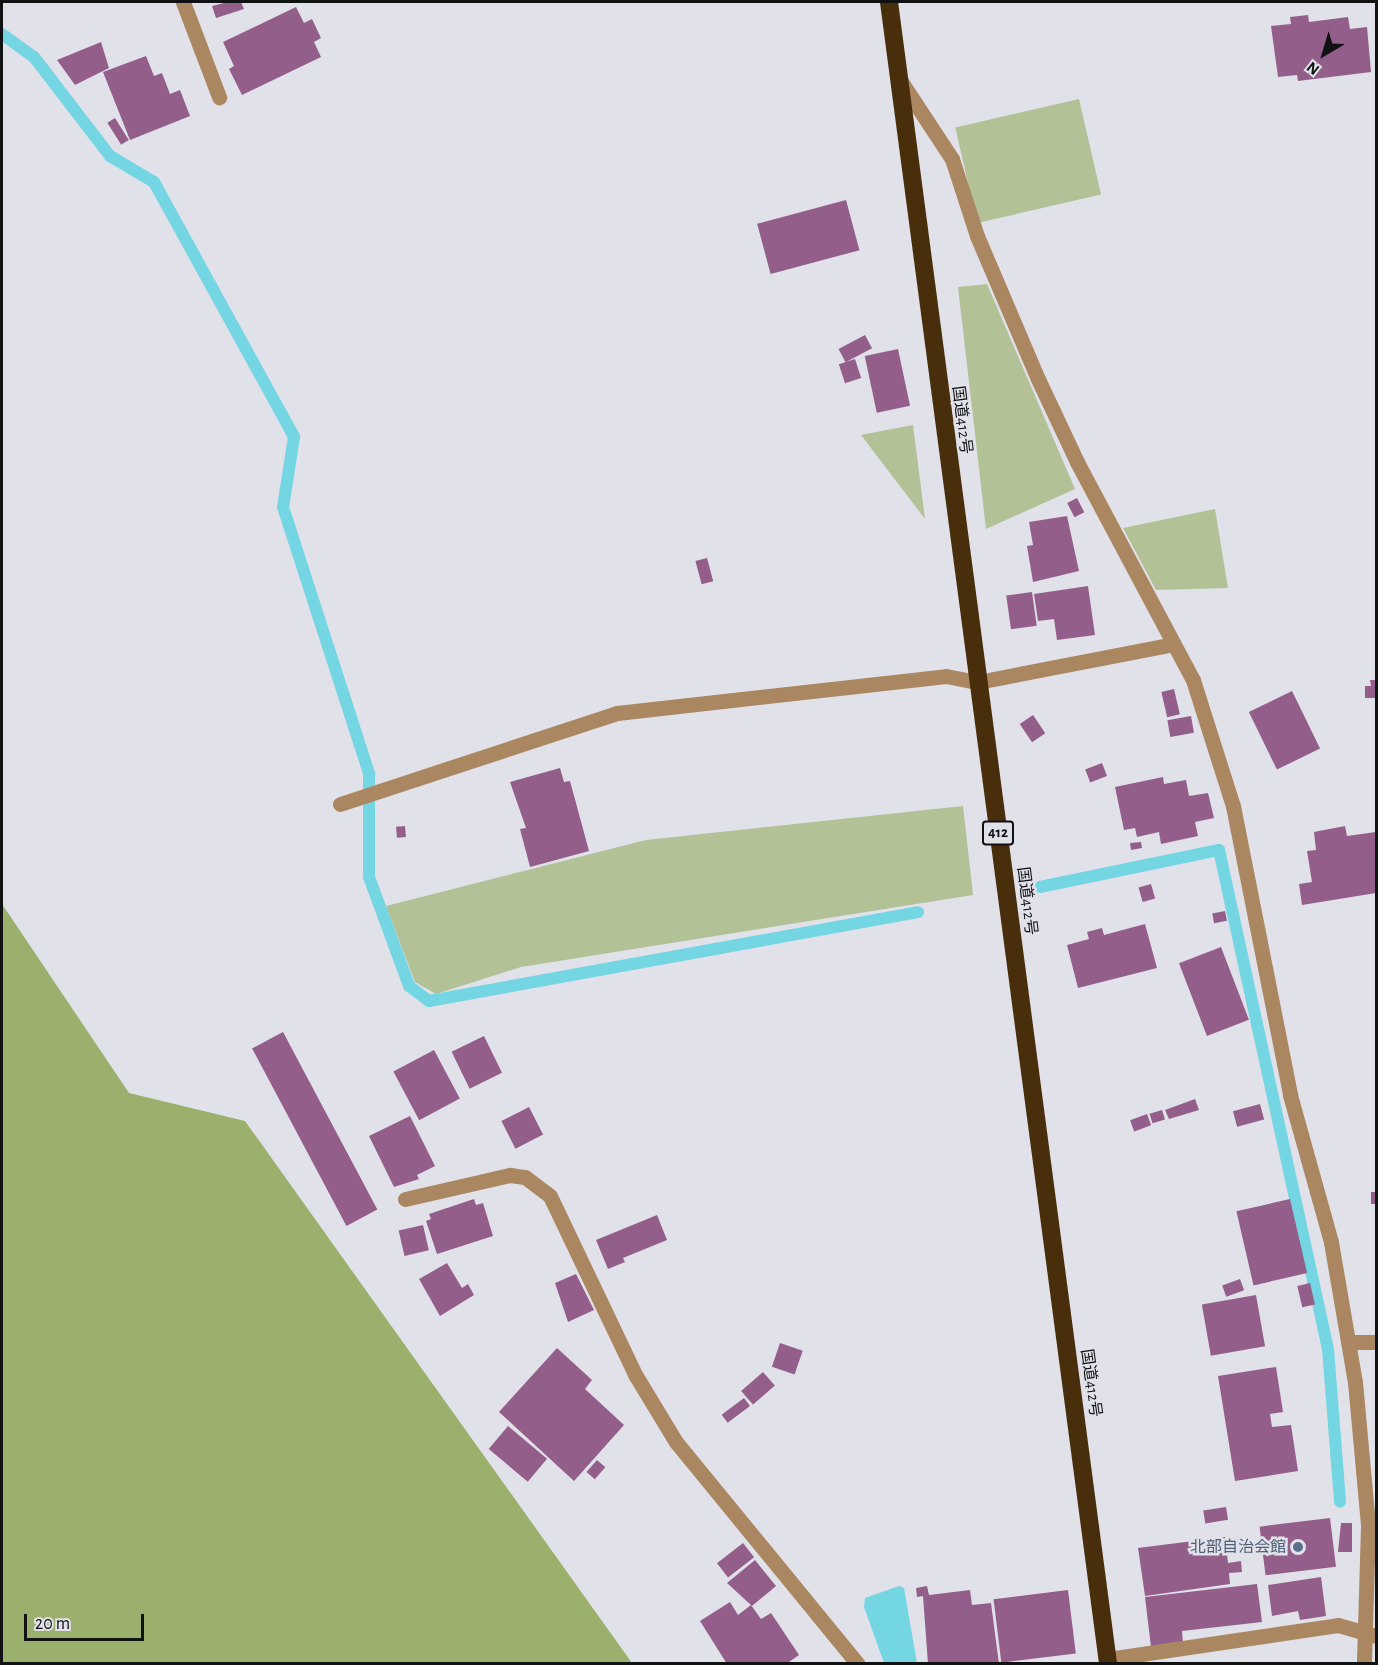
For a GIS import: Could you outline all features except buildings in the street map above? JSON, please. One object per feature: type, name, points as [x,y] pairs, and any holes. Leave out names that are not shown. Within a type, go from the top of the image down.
[{"type":"highway","name":"国道412号","points":[[889,2],[1108,1661]]},
{"type":"street","points":[[183,2],[219,97]]},
{"type":"street","points":[[898,77],[952,159],[977,236],[1038,379],[1077,462],[1193,680],[1240,831],[1290,1095],[1331,1242],[1348,1342],[1368,1526],[1371,1634],[1364,1664]]},
{"type":"street","points":[[344,803],[617,714],[946,676],[978,682],[1173,644]]},
{"type":"street","points":[[405,1199],[510,1175],[525,1177],[550,1196],[636,1376],[676,1442],[858,1664]]},
{"type":"street","points":[[1348,1342],[1377,1342]]},
{"type":"street","points":[[1108,1661],[1338,1625],[1371,1634]]},
{"type":"green space","points":[[1079,99],[1101,194],[977,223],[955,128]]},
{"type":"green space","points":[[987,284],[1075,489],[986,529],[958,287]]},
{"type":"green space","points":[[913,425],[925,519],[861,435]]},
{"type":"green space","points":[[1215,509],[1228,588],[1156,590],[1123,528]]},
{"type":"green space","points":[[963,806],[973,895],[521,967],[436,994],[415,982],[386,906],[646,840]]},
{"type":"green space","points":[[2,904],[129,1093],[245,1121],[632,1663],[2,1663]]},
{"type":"water","points":[[899,1586],[904,1588],[917,1663],[884,1663],[864,1607],[865,1598]]},
{"type":"waterway","points":[[2,34],[34,57],[110,156],[154,182],[294,437],[283,507],[369,774],[369,877],[409,986],[429,1001],[918,912]]},
{"type":"waterway","points":[[1040,887],[1219,850],[1328,1349],[1340,1502]]},
{"type":"place","name":"北部自治会館","points":[[1298,1547]]}]
